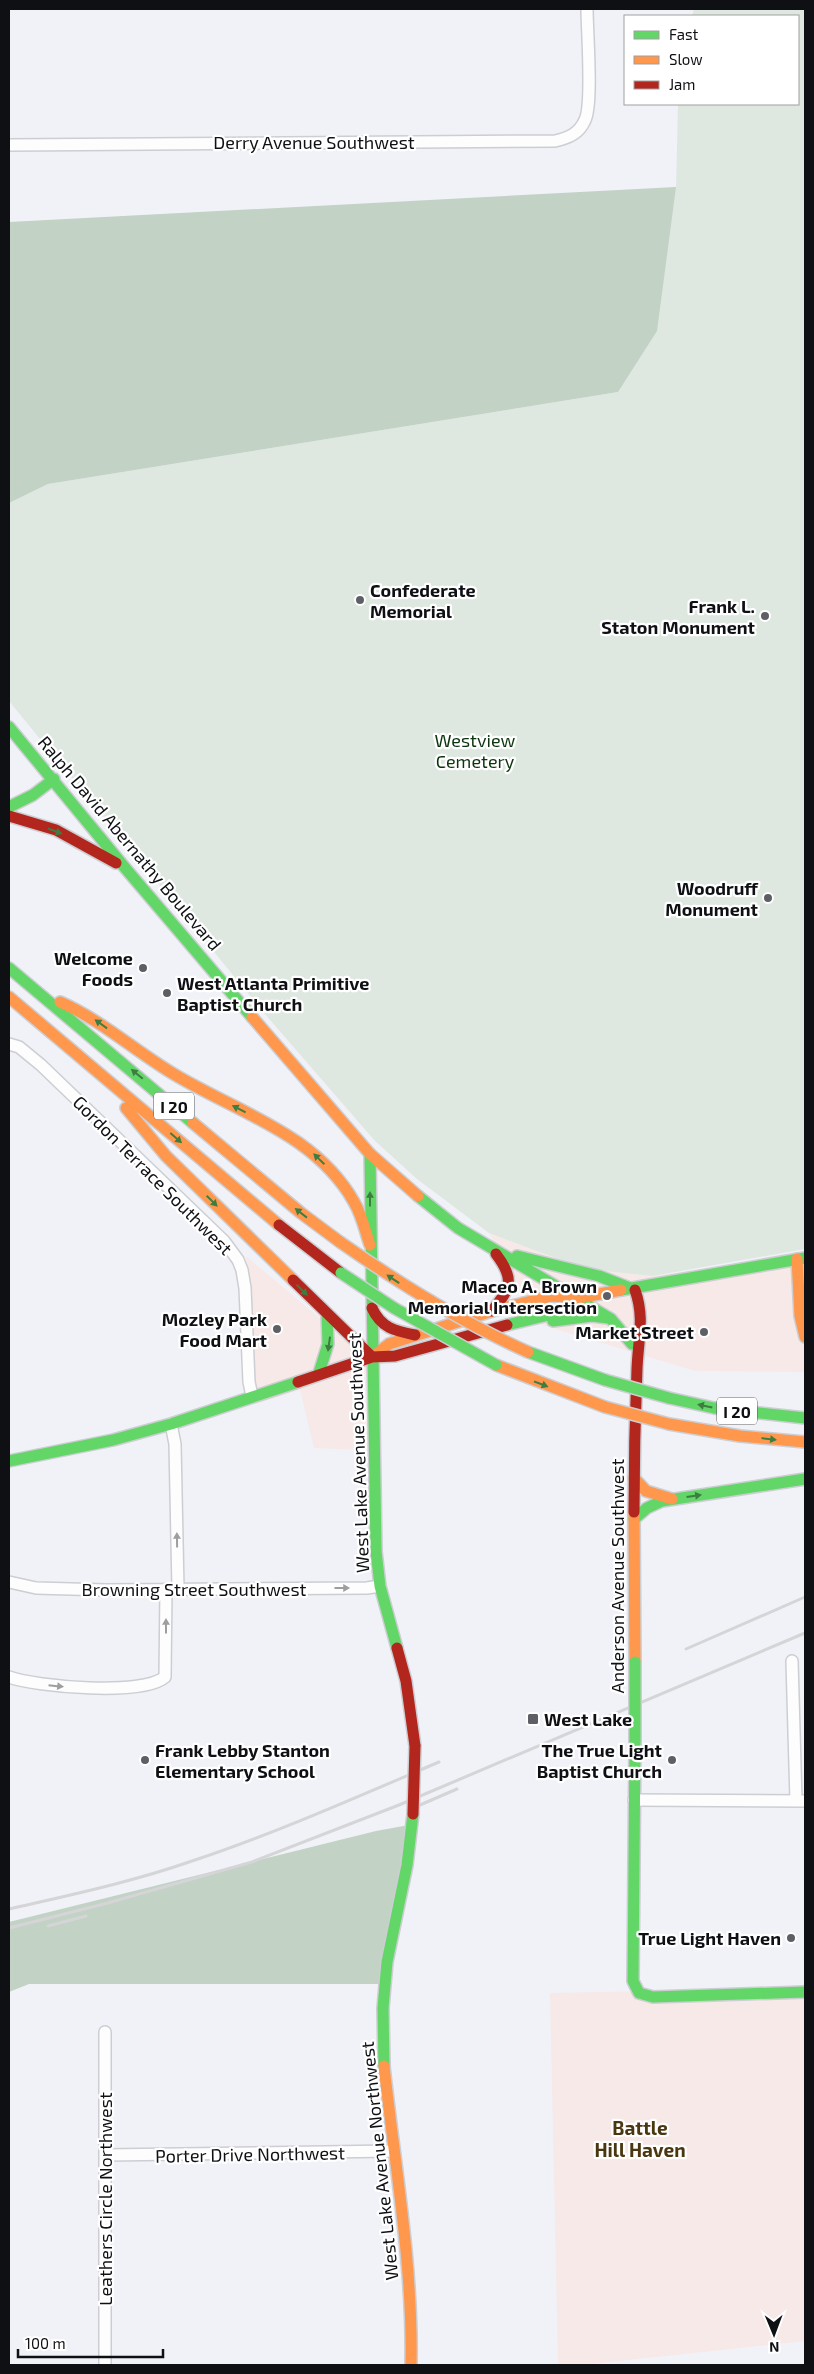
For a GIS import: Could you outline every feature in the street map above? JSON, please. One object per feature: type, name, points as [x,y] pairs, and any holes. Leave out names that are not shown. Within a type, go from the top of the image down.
[{"type":"main road","name":"Ralph David Abernathy Boulevard","points":[[9,727],[54,779],[126,869],[370,1154],[422,1200],[458,1228],[492,1250],[578,1298],[611,1319],[625,1333],[632,1344]]},
{"type":"main road","points":[[9,807],[33,795],[54,779]]},
{"type":"main road","points":[[9,816],[56,830],[126,869]]},
{"type":"main road","points":[[77,840],[90,825]]},
{"type":"main road","name":"I 20","points":[[9,968],[301,1213],[400,1284],[444,1311],[528,1352],[605,1380],[669,1398],[714,1408],[805,1418]]},
{"type":"main road","points":[[43,995],[83,1011],[148,1058],[184,1080],[298,1140],[344,1186],[355,1203],[370,1245]]},
{"type":"main road","name":"I 20","points":[[9,996],[253,1205],[341,1273],[394,1308],[496,1365],[528,1379],[604,1406],[669,1424],[740,1436],[805,1442]]},
{"type":"main road","points":[[98,1074],[166,1156],[372,1357],[397,1362],[552,1321],[592,1316],[611,1319]]},
{"type":"main road","name":"West Lake Avenue Southwest","points":[[370,1154],[376,1551],[380,1586],[406,1682],[414,1746]]},
{"type":"main road","points":[[492,1250],[599,1276],[635,1290]]},
{"type":"main road","points":[[492,1250],[505,1265],[511,1283],[508,1292],[492,1311]]},
{"type":"main road","points":[[372,1357],[389,1344],[415,1335],[492,1311],[552,1296],[578,1298],[635,1290],[801,1259],[800,1316],[805,1337]]},
{"type":"main road","name":"Anderson Avenue Southwest","points":[[635,1290],[630,1317],[632,1344],[637,1368]]},
{"type":"main road","name":"Anderson Avenue Southwest","points":[[635,1290],[641,1307],[641,1342],[637,1368],[634,1478],[634,1981],[639,1992],[653,1997],[805,1992]]},
{"type":"main road","points":[[9,1461],[113,1440],[171,1424],[372,1357],[395,1356],[485,1330],[565,1311],[578,1298]]},
{"type":"main road","points":[[372,1308],[376,1319],[385,1328],[415,1335]]},
{"type":"main road","points":[[319,1374],[329,1349],[331,1331],[327,1314]]},
{"type":"main road","points":[[634,1478],[646,1491],[672,1499]]},
{"type":"main road","points":[[634,1519],[654,1504],[672,1499],[805,1479]]},
{"type":"main road","name":"West Lake Avenue Northwest","points":[[411,2365],[412,2311],[406,2235],[384,2067],[383,2008],[387,1962],[406,1865],[413,1814],[414,1746]]},
{"type":"street","name":"Derry Avenue Southwest","points":[[9,145],[554,141],[566,138],[581,128],[588,110],[587,9]]},
{"type":"street","name":"Gordon Terrace Southwest","points":[[9,1044],[19,1046],[41,1065],[224,1241],[238,1260],[245,1288],[249,1382],[252,1396]]},
{"type":"street","points":[[171,1424],[175,1444],[178,1589]]},
{"type":"street","name":"Browning Street Southwest","points":[[9,1582],[36,1588],[367,1588],[380,1586]]},
{"type":"street","points":[[9,1677],[25,1682],[74,1688],[140,1686],[158,1682],[165,1676],[166,1589]]},
{"type":"street","points":[[634,1800],[801,1801],[792,1661]]},
{"type":"street","name":"Leathers Circle Northwest","points":[[105,2032],[105,2365]]},
{"type":"street","name":"Porter Drive Northwest","points":[[105,2155],[383,2152],[394,2150]]},
{"type":"shaded area","points":[[489,1233],[585,1269],[653,1276],[805,1254],[805,1372],[695,1371],[542,1325]]},
{"type":"shaded area","points":[[246,1256],[347,1341],[366,1366],[367,1450],[314,1448],[300,1390],[259,1403],[253,1382],[250,1287]]},
{"type":"shaded area","points":[[805,1988],[805,2341],[581,2365],[558,2365],[550,1993]]},
{"type":"green space","name":"Westview Cemetery","points":[[694,9],[805,9],[805,1249],[653,1276],[585,1269],[489,1233],[417,1179],[375,1141],[264,1013],[9,701],[9,503],[48,484],[618,392],[676,187],[678,105],[799,105],[799,15],[692,15]]},
{"type":"green space","points":[[676,187],[657,331],[618,392],[48,484],[9,503],[9,222]]},
{"type":"green space","points":[[409,1825],[387,1984],[29,1984],[9,1992],[9,1922],[376,1831]]},
{"type":"railway","points":[[686,1649],[805,1597]]},
{"type":"railway","points":[[9,1928],[104,1904],[252,1862],[399,1805],[805,1633]]},
{"type":"railway","points":[[9,1909],[124,1882],[169,1869],[285,1827],[439,1762]]},
{"type":"railway","points":[[420,1805],[457,1789]]},
{"type":"railway","points":[[48,1926],[86,1916]]},
{"type":"traffic: fast","points":[[9,727],[126,869],[252,1017]]},
{"type":"traffic: fast","points":[[9,807],[33,795],[54,779]]},
{"type":"traffic: fast","points":[[9,968],[193,1123]]},
{"type":"traffic: fast","points":[[370,1154],[376,1551],[380,1586],[397,1648]]},
{"type":"traffic: fast","points":[[418,1196],[458,1228],[611,1319],[632,1344]]},
{"type":"traffic: fast","points":[[517,1256],[599,1276],[635,1290]]},
{"type":"traffic: fast","points":[[621,1290],[805,1258]]},
{"type":"traffic: fast","points":[[341,1273],[394,1308],[496,1365]]},
{"type":"traffic: fast","points":[[507,1325],[565,1311],[578,1298]]},
{"type":"traffic: fast","points":[[319,1373],[328,1344],[327,1314]]},
{"type":"traffic: fast","points":[[553,1321],[592,1316],[608,1318]]},
{"type":"traffic: fast","points":[[528,1352],[605,1380]]},
{"type":"traffic: fast","points":[[605,1380],[669,1398]]},
{"type":"traffic: fast","points":[[9,1461],[113,1440],[171,1424],[298,1382]]},
{"type":"traffic: fast","points":[[669,1398],[714,1408],[805,1418]]},
{"type":"traffic: fast","points":[[634,1519],[647,1508],[662,1501],[805,1479]]},
{"type":"traffic: fast","points":[[635,1662],[635,1740]]},
{"type":"traffic: fast","points":[[635,1740],[633,1981],[639,1993],[653,1997],[805,1992]]},
{"type":"traffic: fast","points":[[384,2066],[383,2008],[387,1962],[407,1865],[413,1814]]},
{"type":"traffic: slow","points":[[9,997],[279,1225]]},
{"type":"traffic: slow","points":[[60,1002],[89,1017],[172,1073],[272,1126],[318,1158],[338,1178],[357,1207],[370,1245]]},
{"type":"traffic: slow","points":[[252,1017],[370,1154],[418,1196]]},
{"type":"traffic: slow","points":[[126,1108],[166,1156],[293,1280]]},
{"type":"traffic: slow","points":[[193,1123],[301,1213],[340,1242]]},
{"type":"traffic: slow","points":[[340,1242],[431,1302],[528,1352]]},
{"type":"traffic: slow","points":[[797,1259],[800,1316],[805,1337]]},
{"type":"traffic: slow","points":[[372,1357],[389,1344],[492,1311],[552,1296],[578,1298],[621,1290]]},
{"type":"traffic: slow","points":[[496,1365],[605,1407]]},
{"type":"traffic: slow","points":[[605,1407],[669,1424]]},
{"type":"traffic: slow","points":[[669,1424],[740,1436],[805,1442]]},
{"type":"traffic: slow","points":[[634,1478],[646,1491],[672,1499]]},
{"type":"traffic: slow","points":[[634,1512],[635,1662]]},
{"type":"traffic: slow","points":[[384,2066],[406,2253],[411,2327],[411,2365]]},
{"type":"traffic: jam","points":[[9,816],[56,830],[116,863]]},
{"type":"traffic: jam","points":[[279,1225],[341,1273]]},
{"type":"traffic: jam","points":[[492,1311],[503,1296],[508,1283],[506,1270],[496,1254]]},
{"type":"traffic: jam","points":[[293,1280],[372,1357]]},
{"type":"traffic: jam","points":[[634,1512],[634,1458],[640,1329],[640,1310],[635,1290]]},
{"type":"traffic: jam","points":[[372,1308],[380,1320],[389,1328],[415,1335]]},
{"type":"traffic: jam","points":[[298,1382],[372,1357],[395,1356],[507,1325]]},
{"type":"traffic: jam","points":[[397,1648],[406,1681],[415,1746]]},
{"type":"traffic: jam","points":[[413,1814],[415,1746]]},
{"type":"place","name":"Confederate Memorial","points":[[360,600]]},
{"type":"place","name":"Frank L. Staton Monument","points":[[765,616]]},
{"type":"place","name":"Woodruff Monument","points":[[768,898]]},
{"type":"place","name":"Welcome Foods","points":[[143,968]]},
{"type":"place","name":"West Atlanta Primitive Baptist Church","points":[[167,993]]},
{"type":"place","name":"Maceo A. Brown Memorial Intersection","points":[[607,1296]]},
{"type":"place","name":"Mozley Park Food Mart","points":[[277,1329]]},
{"type":"place","name":"Market Street","points":[[704,1332]]},
{"type":"place","name":"West Lake","points":[[533,1719]]},
{"type":"place","name":"Frank Lebby Stanton Elementary School","points":[[145,1760]]},
{"type":"place","name":"The True Light Baptist Church","points":[[672,1760]]},
{"type":"place","name":"True Light Haven","points":[[791,1938]]},
{"type":"district","name":"Battle Hill Haven","points":[[640,2138]]}]
